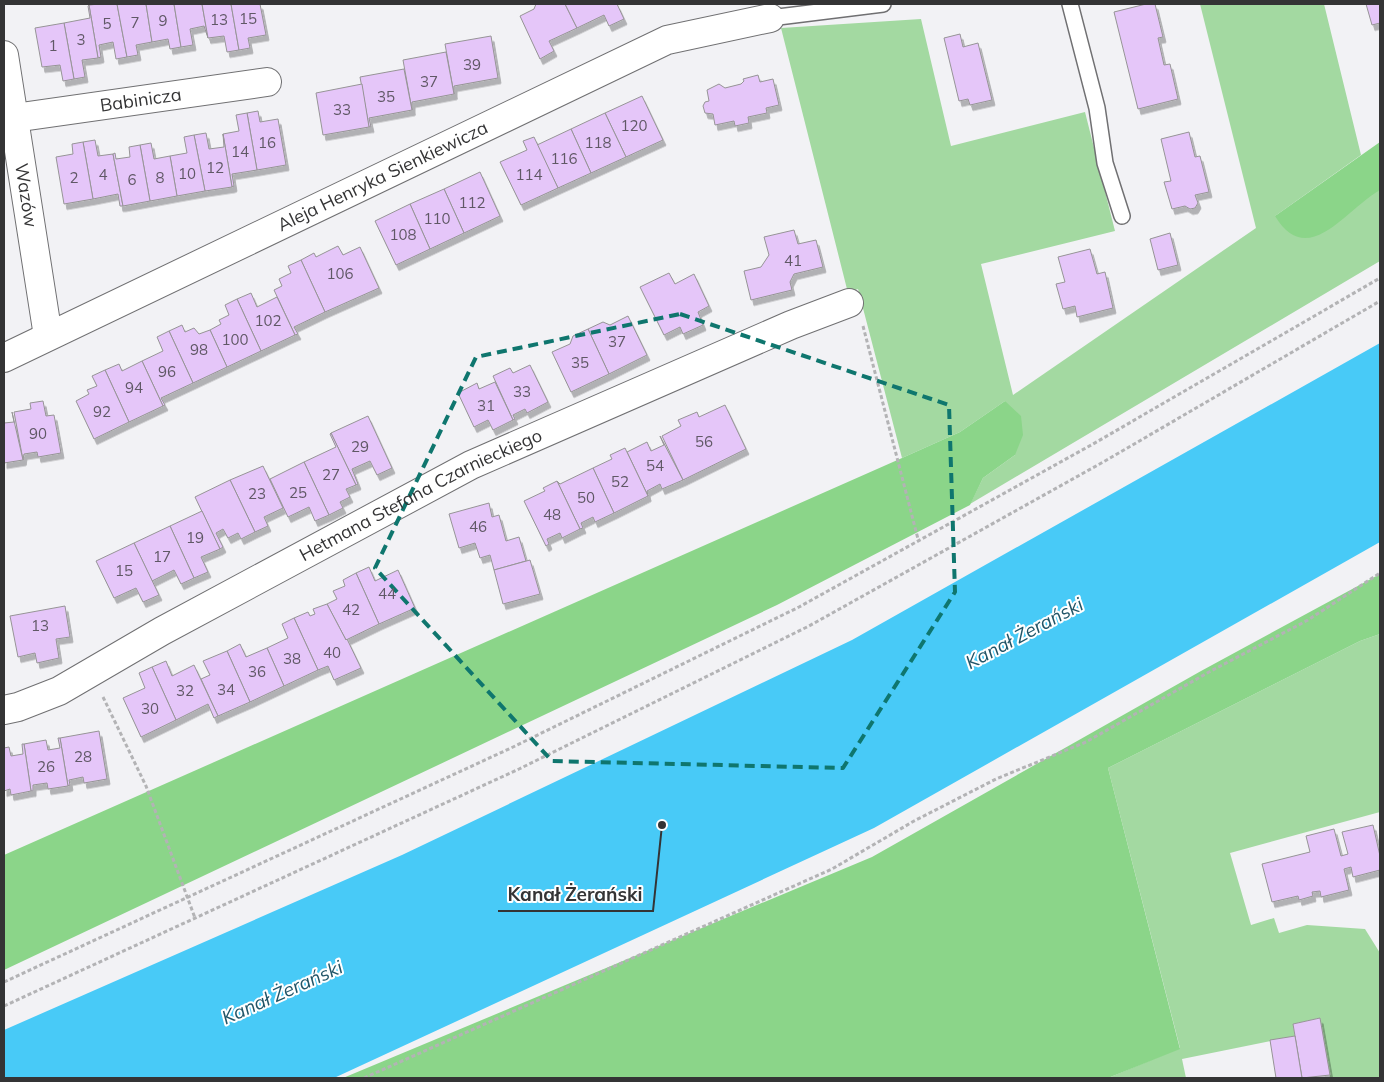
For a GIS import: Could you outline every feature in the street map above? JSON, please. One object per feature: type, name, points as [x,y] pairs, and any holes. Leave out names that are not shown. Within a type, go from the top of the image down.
[{"type":"street","name":"Aleja Henryka Sienkiewicza","points":[[4,358],[667,40],[770,18]]},
{"type":"street","name":"Wazów","points":[[4,55],[48,336]]},
{"type":"street","name":"Babinicza","points":[[14,118],[267,82]]},
{"type":"street","name":"Hetmana Stefana Czarnieckiego","points":[[4,710],[18,707],[59,692],[92,674],[162,630],[471,465],[791,325],[849,304]]},
{"type":"lane","points":[[770,18],[884,4]]},
{"type":"lane","points":[[1070,4],[1097,108],[1105,163],[1122,216]]},
{"type":"path","points":[[4,982],[511,748],[782,616],[1093,444],[1380,278]]},
{"type":"path","points":[[4,1006],[519,769],[809,626],[1105,461],[1380,301]]},
{"type":"path","points":[[849,304],[857,302],[918,540]]},
{"type":"path","points":[[364,1078],[670,943],[832,869],[914,822],[996,780],[1086,742],[1209,672],[1308,620],[1380,573]]},
{"type":"path","points":[[92,674],[146,786],[196,918]]},
{"type":"highlighted area","points":[[680,314],[949,405],[955,592],[843,768],[552,761],[375,568],[476,357]]},
{"type":"green space","points":[[1200,4],[1324,4],[1361,155],[1275,216],[1380,190],[1380,261],[970,504],[983,478],[1015,455],[1005,401],[960,432],[902,458],[858,289],[848,293],[781,28],[921,19],[951,146],[1085,112],[1115,231],[981,264],[1013,395],[1256,228]]},
{"type":"green space","points":[[1380,142],[1380,190],[1341,221],[1314,237],[1301,238],[1288,231],[1275,216]]},
{"type":"green space","points":[[1005,401],[1021,416],[1023,435],[1015,455],[983,478],[970,505],[777,605],[4,970],[4,855],[960,432]]},
{"type":"green space","points":[[1380,574],[1380,634],[1360,641],[1108,768],[1180,1049],[1108,1078],[343,1078],[872,857],[1201,671]]},
{"type":"green space","points":[[1380,634],[1380,812],[1230,853],[1251,925],[1274,918],[1279,933],[1307,925],[1365,929],[1380,953],[1380,1078],[1330,1078],[1320,1018],[1293,1024],[1295,1036],[1182,1059],[1186,1078],[1108,1078],[1180,1048],[1108,768],[1360,641]]},
{"type":"water","points":[[1380,343],[1380,542],[874,828],[334,1078],[4,1078],[4,1030],[402,855],[852,640]]},
{"type":"building","points":[[117,4],[127,57],[116,59],[113,42],[99,45],[101,57],[98,58],[89,5]]},
{"type":"building","points":[[117,4],[146,4],[152,42],[136,45],[138,55],[127,57]]},
{"type":"building","points":[[146,4],[174,4],[181,47],[170,49],[168,39],[152,42]]},
{"type":"building","points":[[174,4],[202,4],[208,38],[204,26],[190,29],[193,45],[181,47]]},
{"type":"building","points":[[202,4],[231,4],[239,50],[227,52],[224,36],[208,38]]},
{"type":"building","points":[[231,4],[260,4],[266,35],[248,38],[250,48],[239,50]]},
{"type":"building","points":[[536,4],[565,4],[577,28],[549,41],[554,51],[540,59],[520,16],[534,9]]},
{"type":"building","points":[[565,4],[617,4],[624,19],[609,26],[604,15],[577,28]]},
{"type":"building","points":[[1146,4],[1155,4],[1163,37],[1158,38],[1164,65],[1170,64],[1178,99],[1138,109],[1114,12]]},
{"type":"building","points":[[1366,4],[1380,4],[1380,23],[1372,25]]},
{"type":"building","points":[[89,5],[98,58],[82,60],[85,77],[74,79],[64,23],[90,18]]},
{"type":"building","points":[[64,23],[74,79],[63,81],[60,65],[42,67],[35,28]]},
{"type":"building","points":[[960,34],[963,47],[978,43],[992,100],[970,105],[968,99],[959,101],[944,38]]},
{"type":"building","points":[[491,36],[498,78],[454,86],[454,94],[445,44]]},
{"type":"building","points":[[446,52],[454,94],[412,102],[412,110],[403,60]]},
{"type":"building","points":[[404,69],[412,110],[369,118],[371,127],[369,127],[360,77]]},
{"type":"building","points":[[758,75],[760,82],[773,79],[779,105],[766,108],[767,113],[748,117],[749,123],[735,126],[734,121],[715,125],[713,114],[705,113],[703,106],[705,102],[709,101],[707,90],[719,84],[725,88],[741,84],[744,81],[743,79]]},
{"type":"building","points":[[362,84],[369,127],[323,135],[316,93]]},
{"type":"building","points":[[642,96],[663,140],[626,157],[605,113]]},
{"type":"building","points":[[258,111],[260,122],[278,119],[286,165],[257,170],[247,113]]},
{"type":"building","points":[[247,113],[257,170],[232,174],[234,186],[232,187],[223,134],[239,131],[236,115]]},
{"type":"building","points":[[605,113],[626,157],[591,173],[571,129]]},
{"type":"building","points":[[571,129],[591,173],[558,188],[537,145]]},
{"type":"building","points":[[1189,132],[1195,157],[1200,156],[1209,192],[1195,195],[1198,203],[1195,208],[1190,209],[1185,206],[1172,209],[1164,182],[1171,181],[1161,139]]},
{"type":"building","points":[[206,133],[209,149],[224,147],[223,134],[232,187],[205,191],[194,135]]},
{"type":"building","points":[[194,135],[205,191],[177,196],[170,156],[187,153],[184,137]]},
{"type":"building","points":[[534,137],[558,188],[521,205],[500,162],[527,150],[523,141]]},
{"type":"building","points":[[95,140],[98,156],[113,154],[123,206],[120,206],[118,194],[93,199],[83,142]]},
{"type":"building","points":[[83,142],[93,199],[64,204],[56,157],[73,154],[72,144]]},
{"type":"building","points":[[151,143],[154,159],[170,156],[177,196],[150,201],[140,145]]},
{"type":"building","points":[[140,145],[150,201],[123,206],[113,154],[115,153],[116,159],[130,157],[129,147]]},
{"type":"building","points":[[480,172],[500,216],[464,233],[444,189]]},
{"type":"building","points":[[444,189],[464,233],[430,249],[410,204]]},
{"type":"building","points":[[410,204],[430,249],[396,265],[375,221]]},
{"type":"building","points":[[794,230],[798,244],[816,240],[823,267],[794,274],[790,282],[792,290],[751,300],[744,271],[761,267],[769,255],[764,237]]},
{"type":"building","points":[[1170,233],[1178,265],[1158,270],[1150,239]]},
{"type":"building","points":[[338,246],[343,255],[360,247],[379,288],[325,312],[301,260],[314,253],[316,257]]},
{"type":"building","points":[[1090,249],[1097,274],[1105,272],[1113,308],[1077,317],[1075,306],[1063,309],[1056,284],[1065,282],[1058,257]]},
{"type":"building","points":[[301,260],[325,312],[294,327],[298,334],[295,335],[274,290],[282,286],[279,279],[291,273],[288,266]]},
{"type":"building","points":[[669,273],[675,284],[694,274],[709,306],[698,312],[703,325],[683,334],[680,327],[664,335],[640,287]]},
{"type":"building","points":[[251,293],[257,307],[277,297],[295,335],[261,351],[237,299]]},
{"type":"building","points":[[237,299],[261,351],[227,367],[210,330],[221,324],[219,320],[229,315],[225,305]]},
{"type":"building","points":[[628,316],[647,355],[609,374],[588,329],[603,322],[610,325]]},
{"type":"building","points":[[182,325],[185,332],[194,328],[199,334],[210,330],[227,367],[193,383],[169,331]]},
{"type":"building","points":[[588,329],[609,374],[571,392],[552,352],[570,344],[573,336]]},
{"type":"building","points":[[169,331],[193,383],[161,398],[165,405],[163,406],[142,361],[163,351],[157,337]]},
{"type":"building","points":[[142,361],[163,406],[129,422],[105,370],[119,364],[122,371]]},
{"type":"building","points":[[530,365],[548,402],[527,413],[525,409],[513,415],[515,419],[513,420],[493,376],[510,368],[513,373]]},
{"type":"building","points":[[105,370],[129,422],[94,439],[76,401],[89,394],[87,390],[97,386],[92,376]]},
{"type":"building","points":[[495,382],[513,420],[493,430],[488,420],[474,427],[458,393],[477,383],[479,389]]},
{"type":"building","points":[[43,401],[46,416],[54,415],[61,453],[38,457],[37,452],[24,454],[23,460],[14,412],[31,409],[30,403]]},
{"type":"building","points":[[725,405],[746,449],[683,480],[662,436],[681,426],[678,420],[697,412],[699,417]]},
{"type":"building","points":[[12,412],[23,460],[4,463],[4,423],[14,422]]},
{"type":"building","points":[[368,416],[392,468],[377,475],[370,461],[352,469],[358,484],[356,485],[331,433]]},
{"type":"building","points":[[331,433],[356,485],[346,489],[350,497],[340,502],[343,508],[329,515],[304,462],[336,447]]},
{"type":"building","points":[[660,436],[683,480],[662,489],[660,484],[647,491],[648,496],[627,452],[647,442],[651,451],[664,445]]},
{"type":"building","points":[[625,448],[648,496],[614,513],[593,468],[612,459],[610,455]]},
{"type":"building","points":[[304,462],[329,515],[315,521],[309,507],[288,517],[270,479]]},
{"type":"building","points":[[263,466],[283,508],[264,517],[268,526],[255,532],[230,480]]},
{"type":"building","points":[[593,468],[614,513],[595,522],[593,517],[581,523],[583,528],[580,529],[557,481],[560,484]]},
{"type":"building","points":[[230,480],[255,532],[241,539],[238,533],[228,538],[223,529],[216,533],[223,547],[220,549],[195,497]]},
{"type":"building","points":[[557,481],[580,529],[562,538],[560,533],[547,539],[549,544],[546,546],[524,501],[545,491],[543,488]]},
{"type":"building","points":[[489,503],[492,517],[499,515],[506,541],[519,537],[526,561],[494,570],[490,555],[480,558],[475,543],[459,548],[449,514]]},
{"type":"building","points":[[202,511],[220,549],[201,557],[208,572],[194,578],[170,526]]},
{"type":"building","points":[[170,526],[194,578],[181,584],[174,570],[152,581],[134,543]]},
{"type":"building","points":[[134,543],[159,595],[143,602],[136,588],[114,598],[96,561]]},
{"type":"building","points":[[530,560],[540,594],[503,604],[494,570]]},
{"type":"building","points":[[369,567],[375,581],[398,570],[415,608],[379,624],[356,573]]},
{"type":"building","points":[[356,573],[379,624],[346,640],[327,604],[337,599],[333,591],[345,586],[343,580]]},
{"type":"building","points":[[327,604],[361,668],[334,680],[328,666],[318,670],[294,618],[308,612],[310,616],[315,614],[313,609]]},
{"type":"building","points":[[65,606],[70,637],[56,639],[59,658],[37,663],[35,653],[18,657],[10,616]]},
{"type":"building","points":[[294,618],[318,670],[284,686],[267,648],[288,638],[282,624]]},
{"type":"building","points":[[240,644],[246,657],[267,648],[284,686],[250,702],[227,651]]},
{"type":"building","points":[[227,651],[250,702],[218,716],[201,679],[210,675],[203,661]]},
{"type":"building","points":[[166,661],[172,676],[194,665],[218,716],[214,718],[208,704],[176,720],[152,667]]},
{"type":"building","points":[[152,667],[176,720],[141,737],[123,698],[145,688],[139,673]]},
{"type":"building","points":[[99,731],[107,779],[84,783],[83,777],[69,780],[70,785],[68,786],[60,738]]},
{"type":"building","points":[[58,738],[60,738],[68,786],[48,789],[47,783],[33,785],[33,791],[31,791],[24,744],[46,740],[48,750],[60,748]]},
{"type":"building","points":[[22,744],[24,744],[31,791],[11,795],[10,789],[4,791],[4,748],[9,747],[11,756],[23,754]]},
{"type":"building","points":[[1373,825],[1380,856],[1380,870],[1353,877],[1351,867],[1344,869],[1349,890],[1321,897],[1320,891],[1312,892],[1313,896],[1299,900],[1298,896],[1272,902],[1262,864],[1310,852],[1306,836],[1334,829],[1341,856],[1348,854],[1342,832]]},
{"type":"building","points":[[1320,1018],[1330,1075],[1302,1078],[1293,1024]]},
{"type":"building","points":[[1295,1036],[1302,1078],[1276,1078],[1270,1040]]},
{"type":"place","name":"Kanał Żerański","points":[[662,825]]}]
